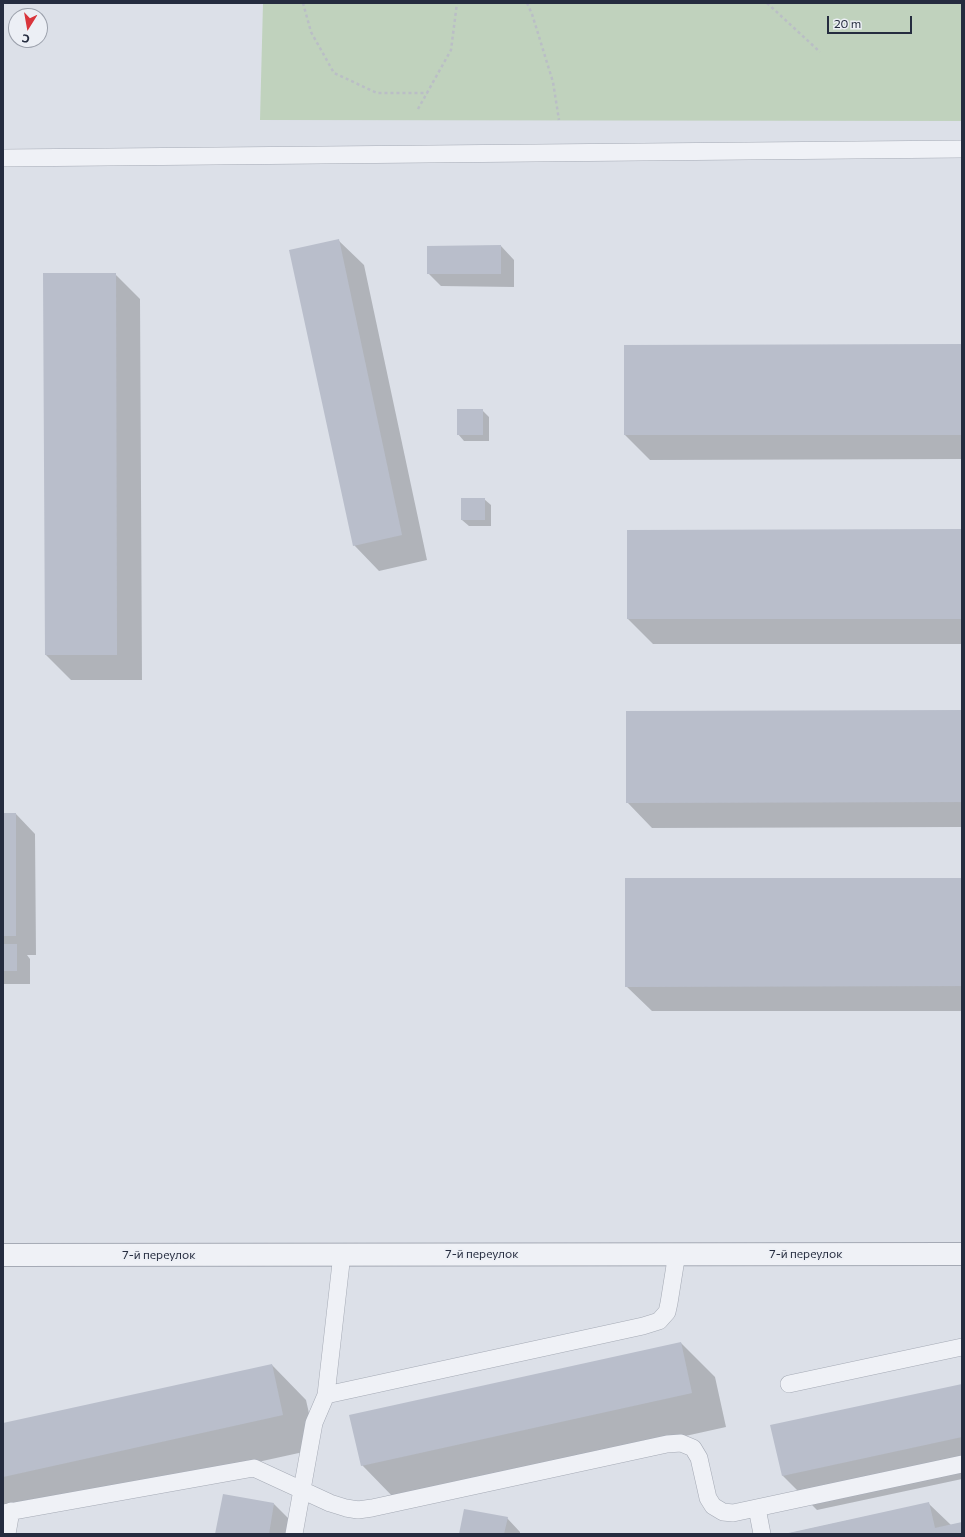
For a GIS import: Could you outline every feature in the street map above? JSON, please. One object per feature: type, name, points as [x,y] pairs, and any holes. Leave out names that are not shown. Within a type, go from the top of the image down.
[{"type":"street","name":"7-й переулок","points":[[3,1255],[676,1253],[962,1254]]},
{"type":"lane","points":[[3,158],[962,149]]},
{"type":"lane","points":[[326,1395],[643,1326],[659,1321],[667,1312],[676,1253]]},
{"type":"lane","points":[[294,1534],[314,1422],[326,1395],[342,1254]]},
{"type":"lane","points":[[789,1384],[962,1347]]},
{"type":"lane","points":[[7,1534],[7,1512],[254,1468],[330,1503],[358,1510],[667,1444],[681,1443],[693,1448],[699,1458],[708,1498],[713,1506],[722,1512],[733,1514],[962,1464]]},
{"type":"lane","points":[[757,1508],[762,1534]]},
{"type":"path","points":[[303,3],[311,32],[334,73],[377,93],[426,93]]},
{"type":"path","points":[[418,109],[451,50],[457,3]]},
{"type":"path","points":[[527,3],[532,14],[553,82],[560,120]]},
{"type":"path","points":[[767,3],[820,52]]},
{"type":"green space","points":[[263,3],[962,3],[962,121],[260,120]]},
{"type":"building","points":[[339,239],[402,535],[353,546],[289,250]]},
{"type":"building","points":[[501,245],[501,274],[427,274],[427,246]]},
{"type":"building","points":[[43,273],[116,273],[117,655],[45,655]]},
{"type":"building","points":[[962,344],[962,435],[624,435],[624,345]]},
{"type":"building","points":[[457,409],[483,409],[483,435],[457,435]]},
{"type":"building","points":[[461,498],[485,498],[485,520],[461,520]]},
{"type":"building","points":[[962,529],[962,619],[627,619],[627,530]]},
{"type":"building","points":[[962,710],[962,802],[626,803],[626,711]]},
{"type":"building","points":[[3,813],[16,813],[16,936],[3,936]]},
{"type":"building","points":[[625,878],[962,878],[962,986],[625,987]]},
{"type":"building","points":[[3,944],[17,944],[17,971],[3,971]]},
{"type":"building","points":[[681,1342],[692,1393],[361,1466],[349,1415]]},
{"type":"building","points":[[272,1364],[283,1415],[3,1477],[3,1423]]},
{"type":"building","points":[[962,1384],[962,1437],[782,1476],[770,1425]]},
{"type":"building","points":[[223,1494],[274,1503],[269,1534],[215,1534]]},
{"type":"building","points":[[929,1502],[935,1528],[962,1522],[962,1534],[784,1534]]},
{"type":"building","points":[[464,1509],[508,1517],[504,1534],[459,1534]]}]
